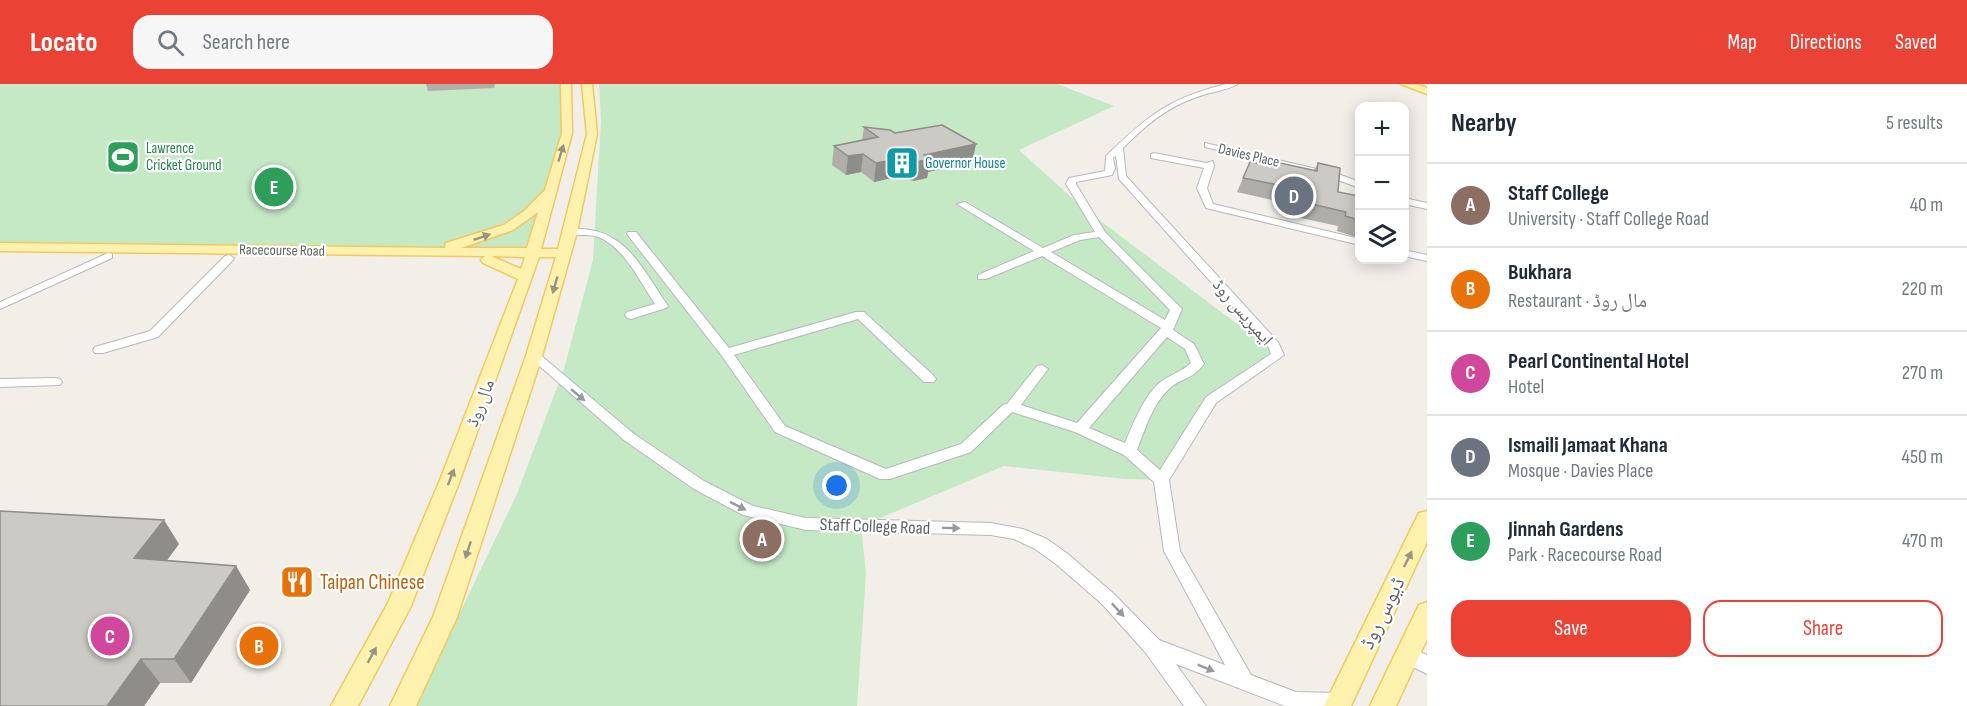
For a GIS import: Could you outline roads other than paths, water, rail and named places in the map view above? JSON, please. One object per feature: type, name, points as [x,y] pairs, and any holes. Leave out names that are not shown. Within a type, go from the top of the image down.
[{"type":"main road","name":"مال روڈ","points":[[344,706],[399,606],[459,458],[530,264],[567,133],[566,84]]},
{"type":"main road","name":"مال روڈ","points":[[403,706],[445,617],[534,356],[570,232],[592,134],[587,84]]},
{"type":"main road","points":[[1406,84],[1427,91]]},
{"type":"main road","points":[[426,252],[486,236],[512,225],[526,216],[549,193]]},
{"type":"main road","name":"Racecourse Road","points":[[0,247],[426,252],[530,264]]},
{"type":"main road","name":"Racecourse Road","points":[[0,255],[488,260],[530,264],[563,257]]},
{"type":"main road","name":"ڈیوس روڈ","points":[[1338,704],[1427,519]]},
{"type":"main road","points":[[1383,706],[1418,660],[1427,612]]},
{"type":"street","points":[[1080,429],[1167,328],[1176,309],[1101,234],[1071,184],[1072,180],[1109,173],[1111,168],[1109,158],[1146,121],[1172,103],[1204,91],[1234,84]]},
{"type":"street","name":"Davies Place","points":[[1208,145],[1335,176],[1355,184]]},
{"type":"street","name":"ایمپریس روڈ","points":[[1119,148],[1122,177],[1274,345],[1278,355],[1211,400],[1161,480]]},
{"type":"street","points":[[1154,156],[1210,164],[1202,188],[1209,206],[1355,241]]},
{"type":"street","points":[[1409,202],[1427,206]]},
{"type":"street","points":[[962,204],[1167,328],[1190,347],[1198,364],[1186,375],[1167,384],[1147,409],[1129,451]]},
{"type":"street","points":[[570,232],[582,231],[608,238],[623,252],[662,306],[631,315]]},
{"type":"street","points":[[632,234],[726,353],[780,429],[885,475],[966,448],[1008,408],[1012,407],[1042,369]]},
{"type":"street","points":[[982,277],[1078,237],[1101,234]]},
{"type":"street","points":[[1409,254],[1427,258]]},
{"type":"street","points":[[0,306],[108,256]]},
{"type":"street","points":[[99,350],[154,334],[229,258]]},
{"type":"street","points":[[726,353],[860,315],[929,379]]},
{"type":"street","name":"Staff College Road","points":[[534,356],[629,437],[699,485],[749,512],[806,524],[991,529],[1017,533],[1041,544],[1108,599],[1152,646],[1196,705]]},
{"type":"street","points":[[0,383],[55,382]]},
{"type":"street","points":[[1012,407],[1080,429],[1129,451],[1161,480],[1172,551],[1245,683]]},
{"type":"street","points":[[1152,646],[1296,701],[1338,704]]},
{"type":"place","name":"Lawrence Cricket Ground","points":[[123,157]]},
{"type":"place","name":"Governor House","points":[[902,163]]},
{"type":"place","name":"Jinnah Gardens","points":[[274,187]]},
{"type":"place","name":"Ismaili Jamaat Khana","points":[[1294,196]]},
{"type":"place","name":"Staff College","points":[[762,539]]},
{"type":"place","name":"Taipan Chinese","points":[[297,582]]},
{"type":"place","name":"Pearl Continental Hotel","points":[[110,636]]},
{"type":"place","name":"Bukhara","points":[[259,646]]}]
